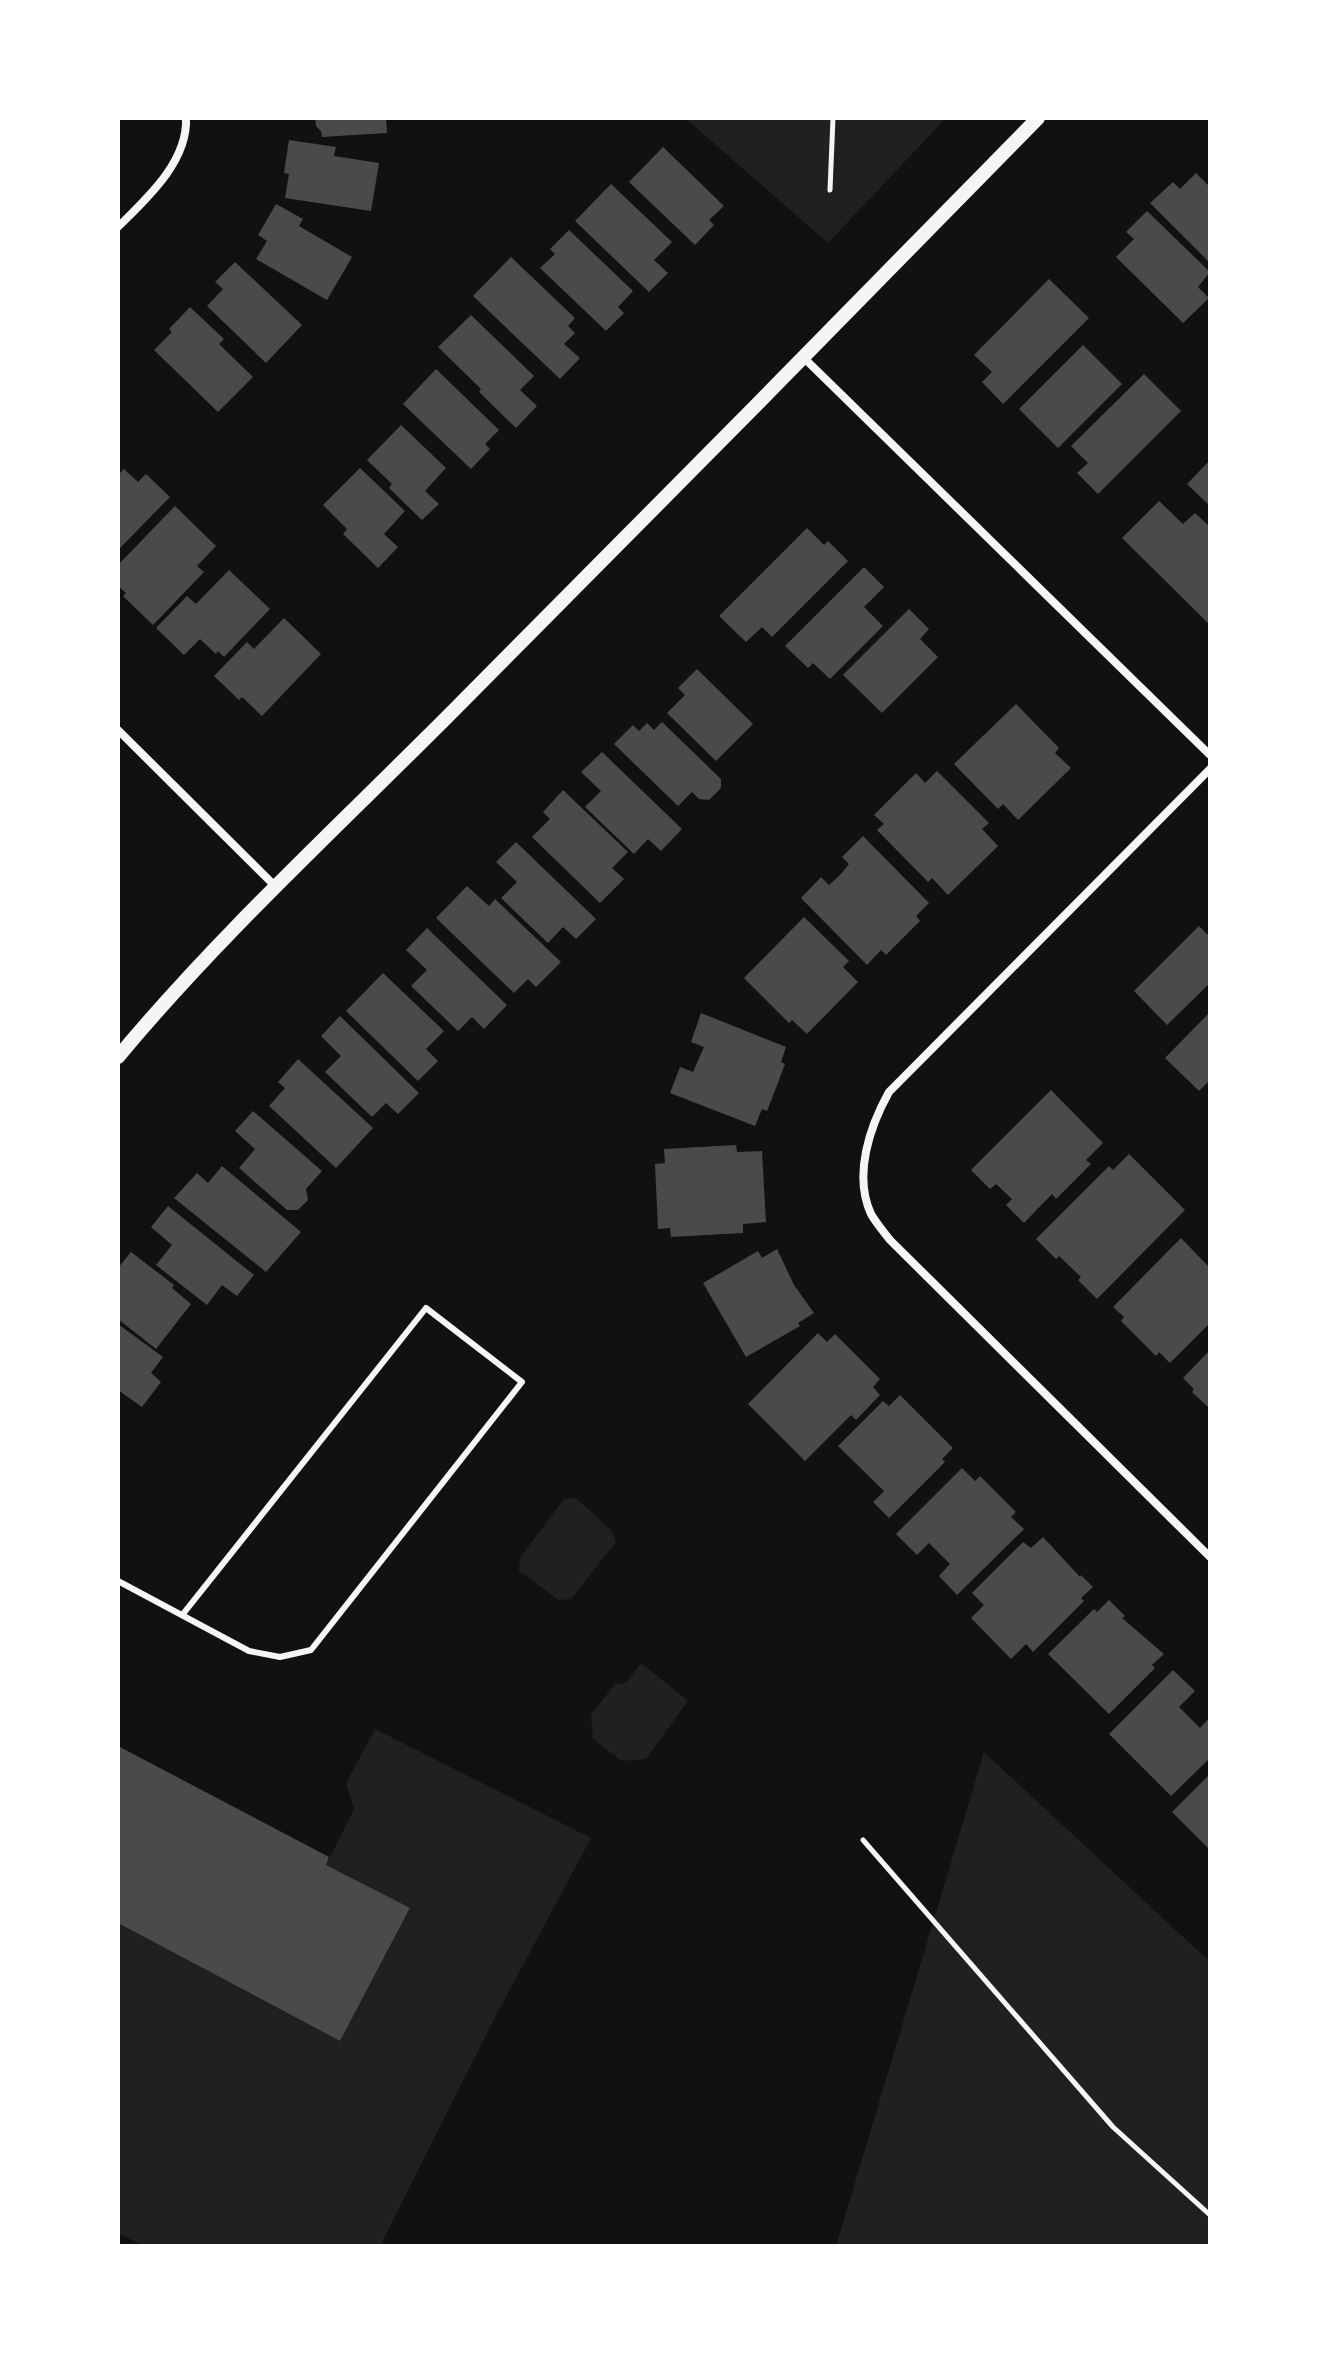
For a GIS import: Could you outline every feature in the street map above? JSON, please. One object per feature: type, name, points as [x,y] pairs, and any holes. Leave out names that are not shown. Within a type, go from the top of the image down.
[{"type":"street","points":[[118,227],[166,178],[187,129],[186,118]]},
{"type":"street","points":[[118,1057],[277,887],[804,358],[1038,118]]},
{"type":"street","points":[[804,358],[1210,755]]},
{"type":"street","points":[[118,730],[277,887]]},
{"type":"street","points":[[1210,769],[889,1092],[874,1119],[866,1149],[864,1181],[871,1213],[890,1240],[1210,1557]]},
{"type":"lane","points":[[118,1581],[249,1651],[280,1657],[311,1650],[522,1382],[426,1308],[183,1614]]},
{"type":"path","points":[[830,190],[833,118]]},
{"type":"path","points":[[863,1840],[1113,2127],[1210,2215]]},
{"type":"shaded area","points":[[685,118],[946,118],[828,243]]},
{"type":"shaded area","points":[[576,1498],[612,1531],[616,1542],[571,1599],[559,1600],[519,1571],[520,1558],[563,1500]]},
{"type":"shaded area","points":[[641,1663],[688,1701],[646,1759],[622,1761],[593,1739],[591,1715],[615,1684],[626,1683]]},
{"type":"shaded area","points":[[375,1729],[591,1838],[491,2025],[380,2246],[144,2246],[118,2233],[118,1923],[340,2041],[410,1909],[326,1865],[354,1809],[346,1783]]},
{"type":"shaded area","points":[[984,1752],[1210,1962],[1210,2246],[836,2246]]},
{"type":"building","points":[[315,118],[386,118],[387,133],[322,137]]},
{"type":"building","points":[[289,140],[336,147],[334,156],[379,163],[371,211],[285,198],[289,174],[284,173]]},
{"type":"building","points":[[663,147],[724,206],[709,220],[714,225],[695,245],[629,182]]},
{"type":"building","points":[[1196,173],[1210,187],[1210,263],[1150,203],[1173,182],[1180,189]]},
{"type":"building","points":[[611,184],[672,242],[654,260],[668,273],[649,292],[575,221]]},
{"type":"building","points":[[276,204],[303,219],[299,226],[352,257],[327,300],[256,259],[267,241],[258,235]]},
{"type":"building","points":[[1147,211],[1210,272],[1198,287],[1209,298],[1183,323],[1116,257],[1134,239],[1126,232]]},
{"type":"building","points":[[569,230],[633,291],[618,307],[624,313],[606,331],[540,268],[555,254],[550,249]]},
{"type":"building","points":[[511,257],[575,318],[568,326],[575,333],[564,344],[580,358],[560,379],[473,296]]},
{"type":"building","points":[[235,262],[302,325],[266,363],[207,306],[223,289],[215,282]]},
{"type":"building","points":[[1049,279],[1089,318],[1003,404],[982,382],[992,372],[974,355]]},
{"type":"building","points":[[190,307],[224,339],[219,344],[253,377],[218,412],[154,350]]},
{"type":"building","points":[[471,315],[534,376],[520,390],[537,406],[516,428],[438,347]]},
{"type":"building","points":[[1083,345],[1122,384],[1058,448],[1019,409]]},
{"type":"building","points":[[436,369],[499,430],[485,444],[490,449],[471,469],[403,404]]},
{"type":"building","points":[[1144,374],[1181,411],[1098,494],[1077,473],[1088,463],[1071,446]]},
{"type":"building","points":[[401,425],[446,468],[425,491],[439,504],[422,520],[389,488],[392,484],[367,460]]},
{"type":"building","points":[[1210,460],[1210,506],[1187,484]]},
{"type":"building","points":[[360,468],[405,511],[384,534],[398,547],[378,568],[343,534],[347,529],[323,505]]},
{"type":"building","points":[[124,469],[138,482],[146,474],[170,497],[118,550],[118,475]]},
{"type":"building","points":[[1159,501],[1183,524],[1195,513],[1210,527],[1210,625],[1122,538]]},
{"type":"building","points":[[175,506],[216,546],[197,566],[204,572],[153,625],[123,596],[126,593],[118,586],[118,565]]},
{"type":"building","points":[[807,528],[824,545],[828,541],[848,561],[772,637],[762,627],[746,642],[719,616]]},
{"type":"building","points":[[864,567],[884,587],[864,607],[883,626],[830,679],[813,663],[808,668],[785,646]]},
{"type":"building","points":[[229,570],[270,609],[224,657],[200,639],[184,655],[156,628],[187,596],[196,604]]},
{"type":"building","points":[[909,609],[929,629],[920,639],[938,657],[882,713],[843,675]]},
{"type":"building","points":[[284,618],[321,654],[262,716],[242,697],[239,700],[214,676],[247,642],[254,649]]},
{"type":"building","points":[[697,669],[753,724],[716,761],[667,713],[685,695],[678,688]]},
{"type":"building","points":[[1016,704],[1059,748],[1055,753],[1071,768],[1018,820],[1003,804],[998,809],[954,764]]},
{"type":"building","points":[[662,722],[721,779],[721,788],[709,800],[699,799],[692,792],[678,806],[614,744],[633,725],[639,731],[647,723],[654,730]]},
{"type":"building","points":[[602,752],[682,829],[661,851],[648,839],[634,854],[585,807],[601,791],[581,772]]},
{"type":"building","points":[[937,771],[989,823],[982,829],[998,846],[948,895],[932,878],[928,882],[877,830],[884,824],[874,815],[916,773],[925,783]]},
{"type":"building","points":[[563,790],[628,852],[612,868],[624,879],[600,903],[532,837],[550,819],[543,812]]},
{"type":"building","points":[[863,836],[929,903],[916,916],[920,921],[886,955],[881,950],[867,965],[801,898],[821,877],[829,885],[841,874],[849,864],[842,857]]},
{"type":"building","points":[[516,842],[596,919],[576,939],[563,927],[548,943],[501,898],[517,882],[496,862]]},
{"type":"building","points":[[467,886],[489,906],[495,899],[561,962],[536,987],[528,979],[514,993],[436,918]]},
{"type":"building","points":[[804,917],[849,961],[843,967],[858,982],[807,1034],[792,1020],[789,1023],[744,978]]},
{"type":"building","points":[[1199,926],[1210,937],[1210,983],[1167,1025],[1134,991]]},
{"type":"building","points":[[427,928],[507,1005],[484,1029],[472,1017],[458,1031],[411,986],[427,970],[406,950]]},
{"type":"building","points":[[383,973],[444,1031],[426,1049],[438,1061],[418,1081],[346,1011]]},
{"type":"building","points":[[1210,1012],[1210,1080],[1199,1091],[1165,1058]]},
{"type":"building","points":[[701,1013],[786,1047],[781,1062],[785,1064],[767,1111],[762,1109],[755,1126],[670,1093],[680,1067],[693,1072],[704,1047],[691,1042]]},
{"type":"building","points":[[340,1016],[419,1093],[398,1114],[386,1103],[372,1117],[325,1072],[341,1056],[321,1036]]},
{"type":"building","points":[[298,1059],[373,1128],[336,1168],[269,1106],[285,1088],[278,1082]]},
{"type":"building","points":[[1051,1090],[1103,1143],[1086,1160],[1091,1164],[1056,1199],[1052,1194],[1024,1223],[1006,1205],[1012,1199],[996,1184],[990,1189],[971,1170]]},
{"type":"building","points":[[253,1111],[322,1171],[306,1189],[308,1200],[298,1210],[287,1210],[239,1168],[255,1149],[235,1131]]},
{"type":"building","points":[[736,1145],[737,1152],[762,1151],[766,1222],[743,1224],[743,1233],[671,1237],[670,1228],[658,1229],[655,1164],[665,1163],[664,1149]]},
{"type":"building","points":[[1129,1154],[1185,1210],[1097,1299],[1078,1280],[1081,1277],[1036,1239],[1109,1166],[1113,1170]]},
{"type":"building","points":[[222,1166],[301,1232],[266,1272],[174,1198],[197,1173],[208,1183]]},
{"type":"building","points":[[168,1206],[254,1275],[237,1296],[222,1285],[207,1305],[156,1265],[172,1245],[151,1227]]},
{"type":"building","points":[[1181,1238],[1210,1268],[1210,1323],[1170,1363],[1159,1352],[1156,1356],[1121,1321],[1124,1317],[1113,1307]]},
{"type":"building","points":[[777,1249],[794,1285],[814,1313],[798,1323],[800,1326],[746,1357],[703,1283],[758,1251],[762,1258]]},
{"type":"building","points":[[131,1252],[174,1285],[172,1288],[191,1304],[156,1349],[118,1319],[118,1268]]},
{"type":"building","points":[[118,1324],[163,1357],[151,1373],[161,1382],[142,1407],[118,1390]]},
{"type":"building","points":[[818,1333],[827,1342],[835,1334],[880,1379],[873,1387],[880,1395],[856,1420],[851,1415],[805,1461],[748,1404]]},
{"type":"building","points":[[1210,1350],[1210,1409],[1192,1392],[1194,1389],[1183,1378]]},
{"type":"building","points":[[900,1395],[953,1448],[942,1459],[945,1462],[889,1518],[873,1502],[884,1491],[838,1446],[883,1401],[889,1406]]},
{"type":"building","points":[[962,1468],[975,1481],[980,1476],[1016,1512],[1011,1517],[1024,1529],[957,1595],[939,1576],[950,1564],[929,1543],[917,1555],[896,1534]]},
{"type":"building","points":[[1043,1537],[1093,1587],[1081,1598],[1084,1601],[1033,1652],[1026,1644],[1011,1659],[971,1618],[984,1605],[972,1593],[1023,1542],[1031,1548]]},
{"type":"building","points":[[1109,1600],[1125,1616],[1122,1618],[1164,1654],[1152,1665],[1155,1668],[1109,1714],[1048,1654],[1094,1609],[1097,1612]]},
{"type":"building","points":[[1173,1670],[1195,1691],[1179,1707],[1200,1728],[1210,1717],[1210,1758],[1171,1796],[1109,1734]]},
{"type":"building","points":[[118,1746],[329,1857],[326,1865],[410,1908],[340,2041],[118,1923]]},
{"type":"building","points":[[1210,1774],[1210,1850],[1172,1812]]}]
